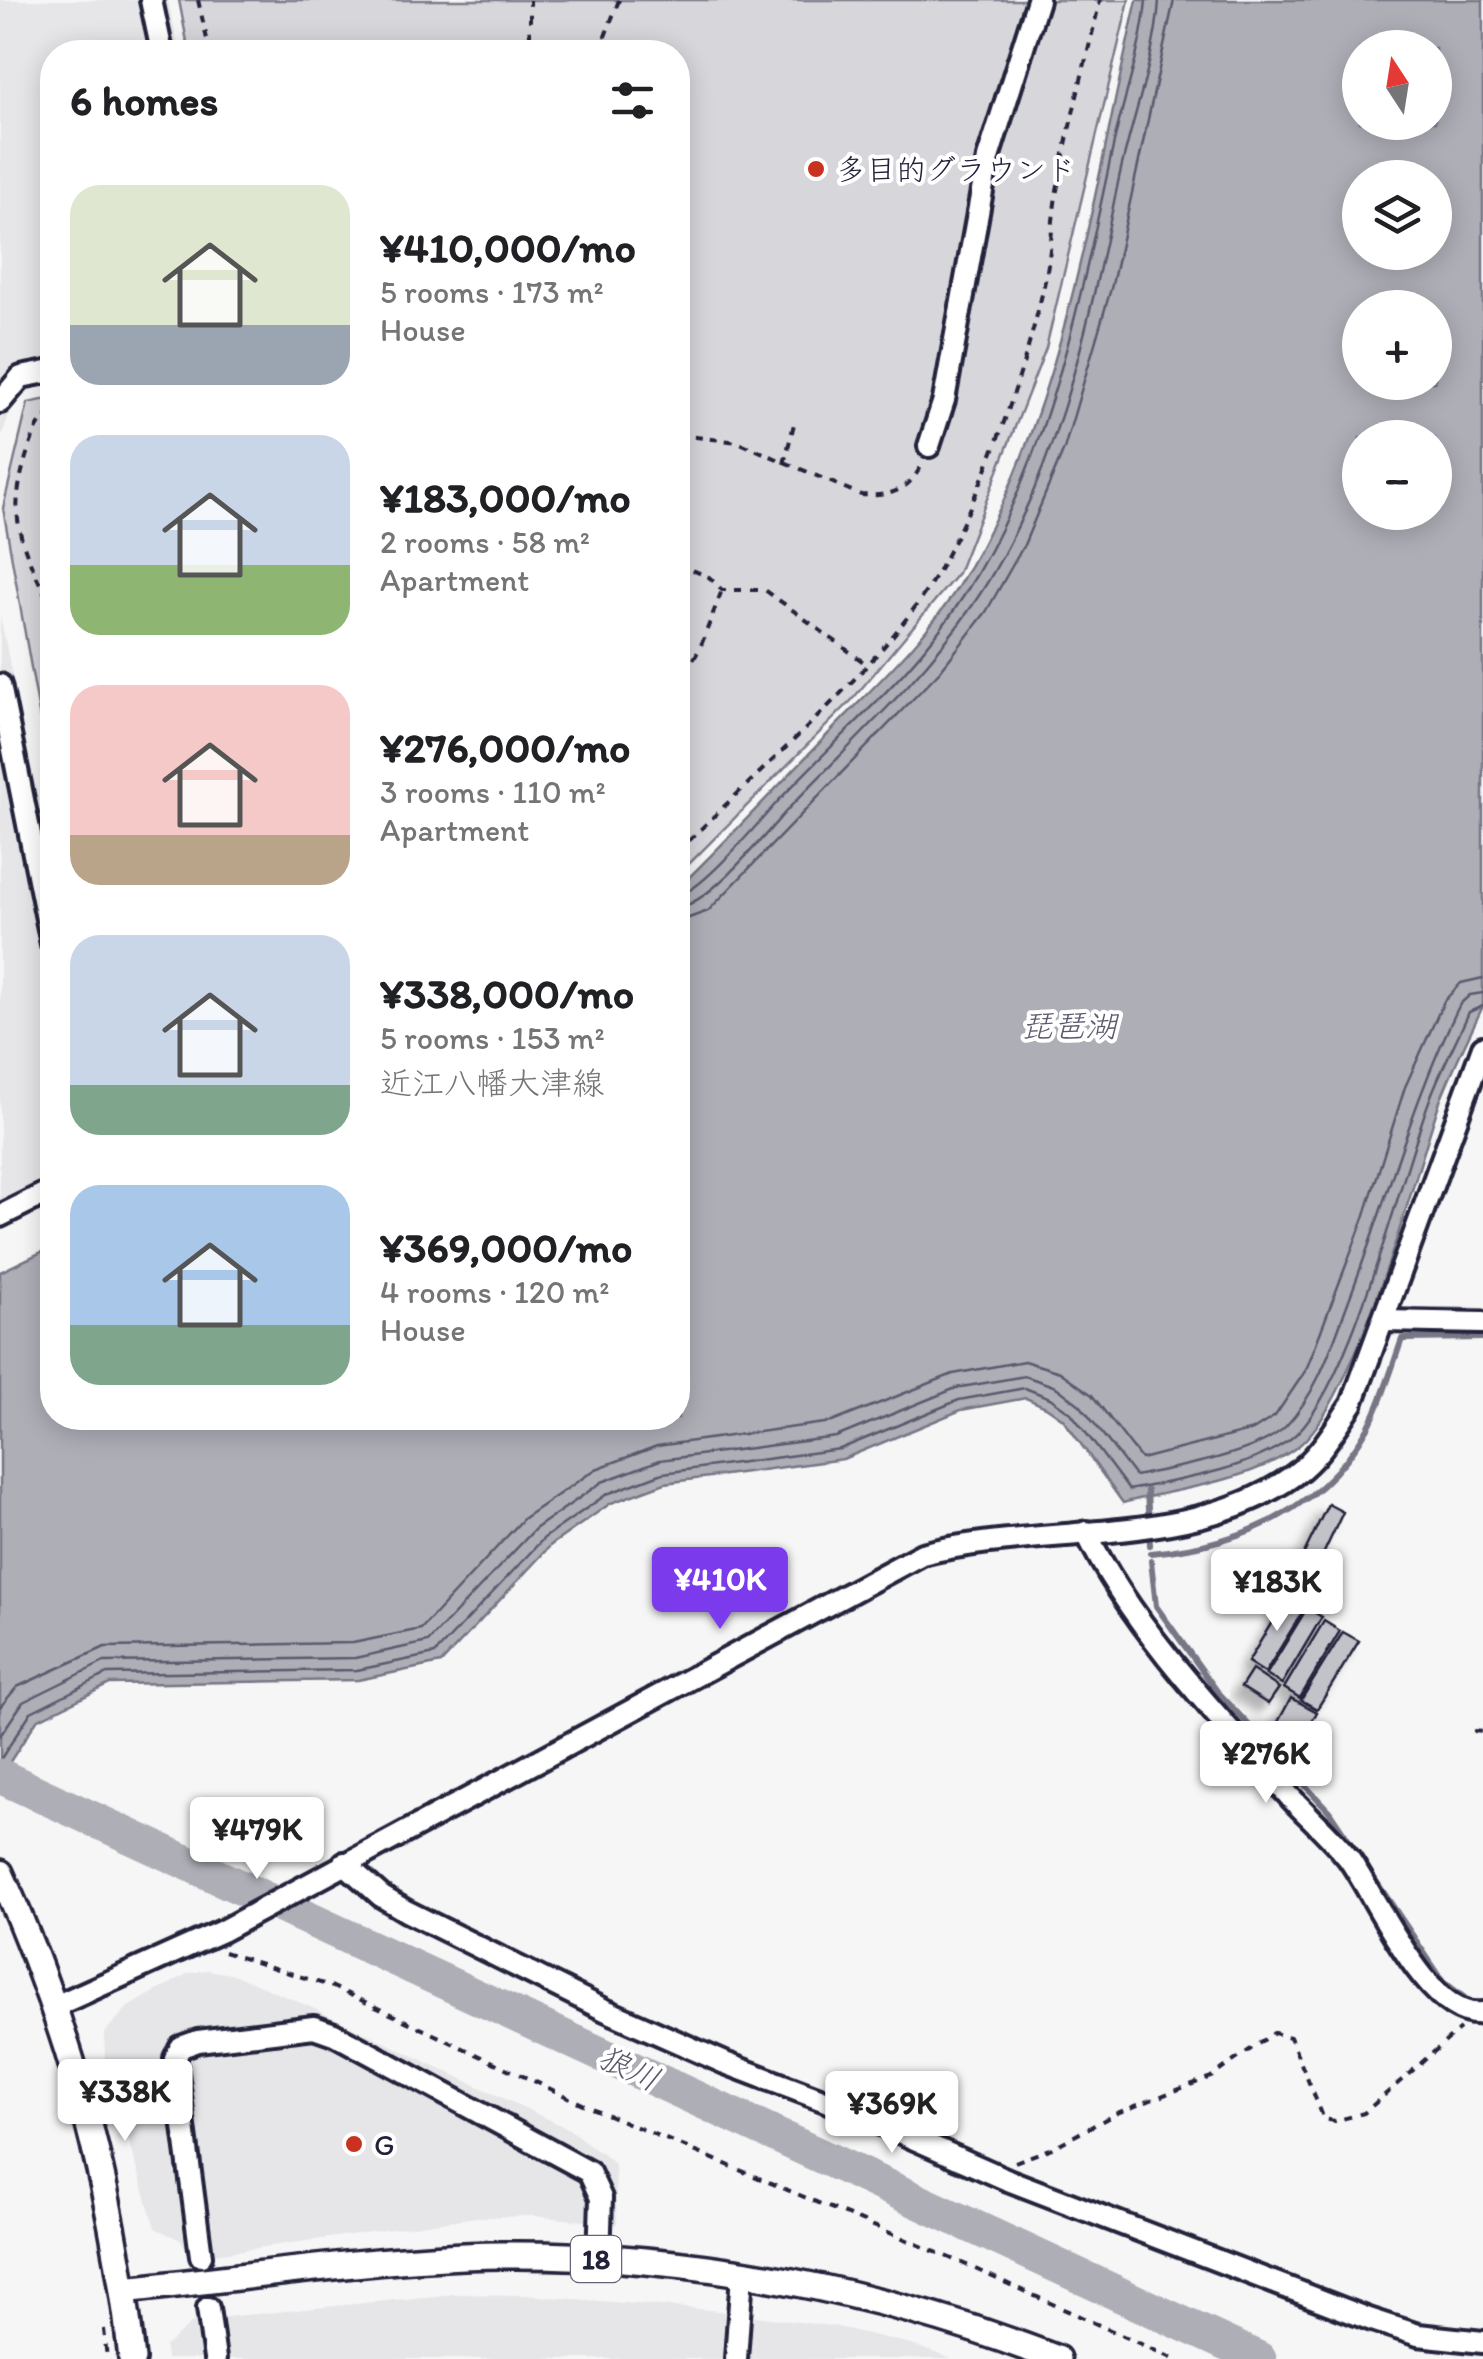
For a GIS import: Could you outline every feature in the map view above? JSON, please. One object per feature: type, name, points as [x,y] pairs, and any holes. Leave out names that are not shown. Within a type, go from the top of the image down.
[{"type":"main road","points":[[0,1874],[33,1949],[102,2164],[132,2359]]},
{"type":"main road","name":"18","points":[[124,2290],[462,2258],[599,2259],[742,2274],[880,2302],[1057,2359]]},
{"type":"street","points":[[151,0],[159,40]]},
{"type":"street","points":[[929,446],[944,400],[988,158],[1038,0]]},
{"type":"street","points":[[0,402],[21,377],[40,373]]},
{"type":"street","points":[[0,684],[40,884]]},
{"type":"street","points":[[53,2006],[222,1931],[922,1554],[978,1540],[1215,1516],[1297,1474],[1325,1444],[1352,1404],[1483,1047]]},
{"type":"street","points":[[0,1216],[40,1196]]},
{"type":"street","points":[[1384,1321],[1483,1323]]},
{"type":"street","points":[[1086,1532],[1132,1606],[1291,1797],[1347,1856],[1430,1985],[1452,2008],[1477,2014]]},
{"type":"street","points":[[344,1863],[381,1896],[406,1911],[605,2010],[1008,2180],[1369,2319],[1418,2335],[1483,2342]]},
{"type":"street","points":[[202,2256],[175,2070],[180,2046],[314,2027],[334,2034],[589,2172],[602,2198],[599,2259]]},
{"type":"street","points":[[736,2359],[742,2274]]},
{"type":"street","points":[[208,2308],[214,2359]]},
{"type":"path","points":[[198,0],[207,40]]},
{"type":"path","points":[[528,40],[530,0]]},
{"type":"path","points":[[604,40],[619,0]]},
{"type":"path","points":[[690,840],[864,663],[939,569],[977,485],[1030,341],[1047,272],[1059,178],[1100,0]]},
{"type":"path","points":[[784,464],[795,420]]},
{"type":"path","points":[[40,423],[15,496],[16,517],[40,578]]},
{"type":"path","points":[[690,436],[738,442],[824,482],[882,497],[901,491],[916,477],[929,446]]},
{"type":"path","points":[[690,569],[709,577],[722,590],[764,590],[864,663]]},
{"type":"path","points":[[690,666],[722,590]]},
{"type":"path","points":[[1473,1731],[1483,1732]]},
{"type":"path","points":[[202,1941],[333,1988],[589,2108],[962,2263],[1174,2359]]},
{"type":"path","points":[[1008,2180],[1015,2162],[1052,2148],[1117,2113],[1211,2077],[1274,2033],[1290,2038],[1324,2119],[1352,2118],[1477,2014]]},
{"type":"path","points":[[103,2322],[108,2359]]},
{"type":"shaded area","points":[[0,0],[168,0],[176,40],[40,40],[40,382],[14,398],[0,442]]},
{"type":"shaded area","points":[[179,0],[1129,0],[1046,348],[958,573],[851,701],[690,863],[690,40],[187,40]]},
{"type":"shaded area","points":[[40,400],[40,719],[3,508],[28,403]]},
{"type":"shaded area","points":[[0,616],[40,810],[40,1203],[0,1225]]},
{"type":"shaded area","points":[[208,1970],[235,1975],[308,2006],[569,2129],[615,2164],[617,2224],[533,2216],[477,2217],[193,2257],[180,2240],[155,2228],[105,2060],[104,2033],[128,2007],[189,1973]]},
{"type":"shaded area","points":[[454,2294],[526,2295],[710,2310],[838,2327],[907,2343],[952,2359],[166,2359],[165,2347],[195,2320]]},
{"type":"water","name":"琵琶湖","points":[[1137,0],[1483,0],[1483,1006],[1439,1104],[1361,1339],[1319,1423],[1297,1447],[1258,1468],[1123,1503],[1063,1419],[1026,1398],[961,1410],[843,1459],[665,1483],[611,1503],[551,1545],[441,1663],[358,1680],[110,1684],[37,1720],[0,1777],[0,1272],[40,1253],[40,1430],[690,1430],[690,876],[914,644],[956,590],[993,523],[1024,452],[1070,304]]},
{"type":"building","points":[[1328,1504],[1343,1512],[1312,1578],[1296,1570]]},
{"type":"building","points":[[1288,1595],[1306,1606],[1265,1673],[1248,1662]]},
{"type":"building","points":[[1307,1608],[1322,1617],[1282,1684],[1266,1675]]},
{"type":"building","points":[[1324,1621],[1340,1631],[1300,1698],[1284,1688]]},
{"type":"building","points":[[1343,1632],[1359,1641],[1317,1709],[1301,1700]]},
{"type":"building","points":[[1252,1670],[1279,1688],[1268,1704],[1241,1687]]},
{"type":"building","points":[[1291,1698],[1317,1712],[1296,1750],[1272,1733]]},
{"type":"waterway","points":[[1414,1310],[1483,1311]]},
{"type":"waterway","points":[[1150,1553],[1216,1542],[1247,1531],[1276,1518],[1328,1480],[1369,1426],[1402,1339],[1483,1338]]},
{"type":"waterway","points":[[1147,1491],[1150,1545]]},
{"type":"waterway","points":[[1151,1561],[1156,1606],[1217,1691],[1329,1811],[1443,1981],[1474,2005],[1483,2003]]},
{"type":"waterway","name":"狼川","points":[[0,1776],[1259,2359]]},
{"type":"place","name":"多目的グラウンド","points":[[816,169]]},
{"type":"place","name":"G","points":[[354,2144]]}]
